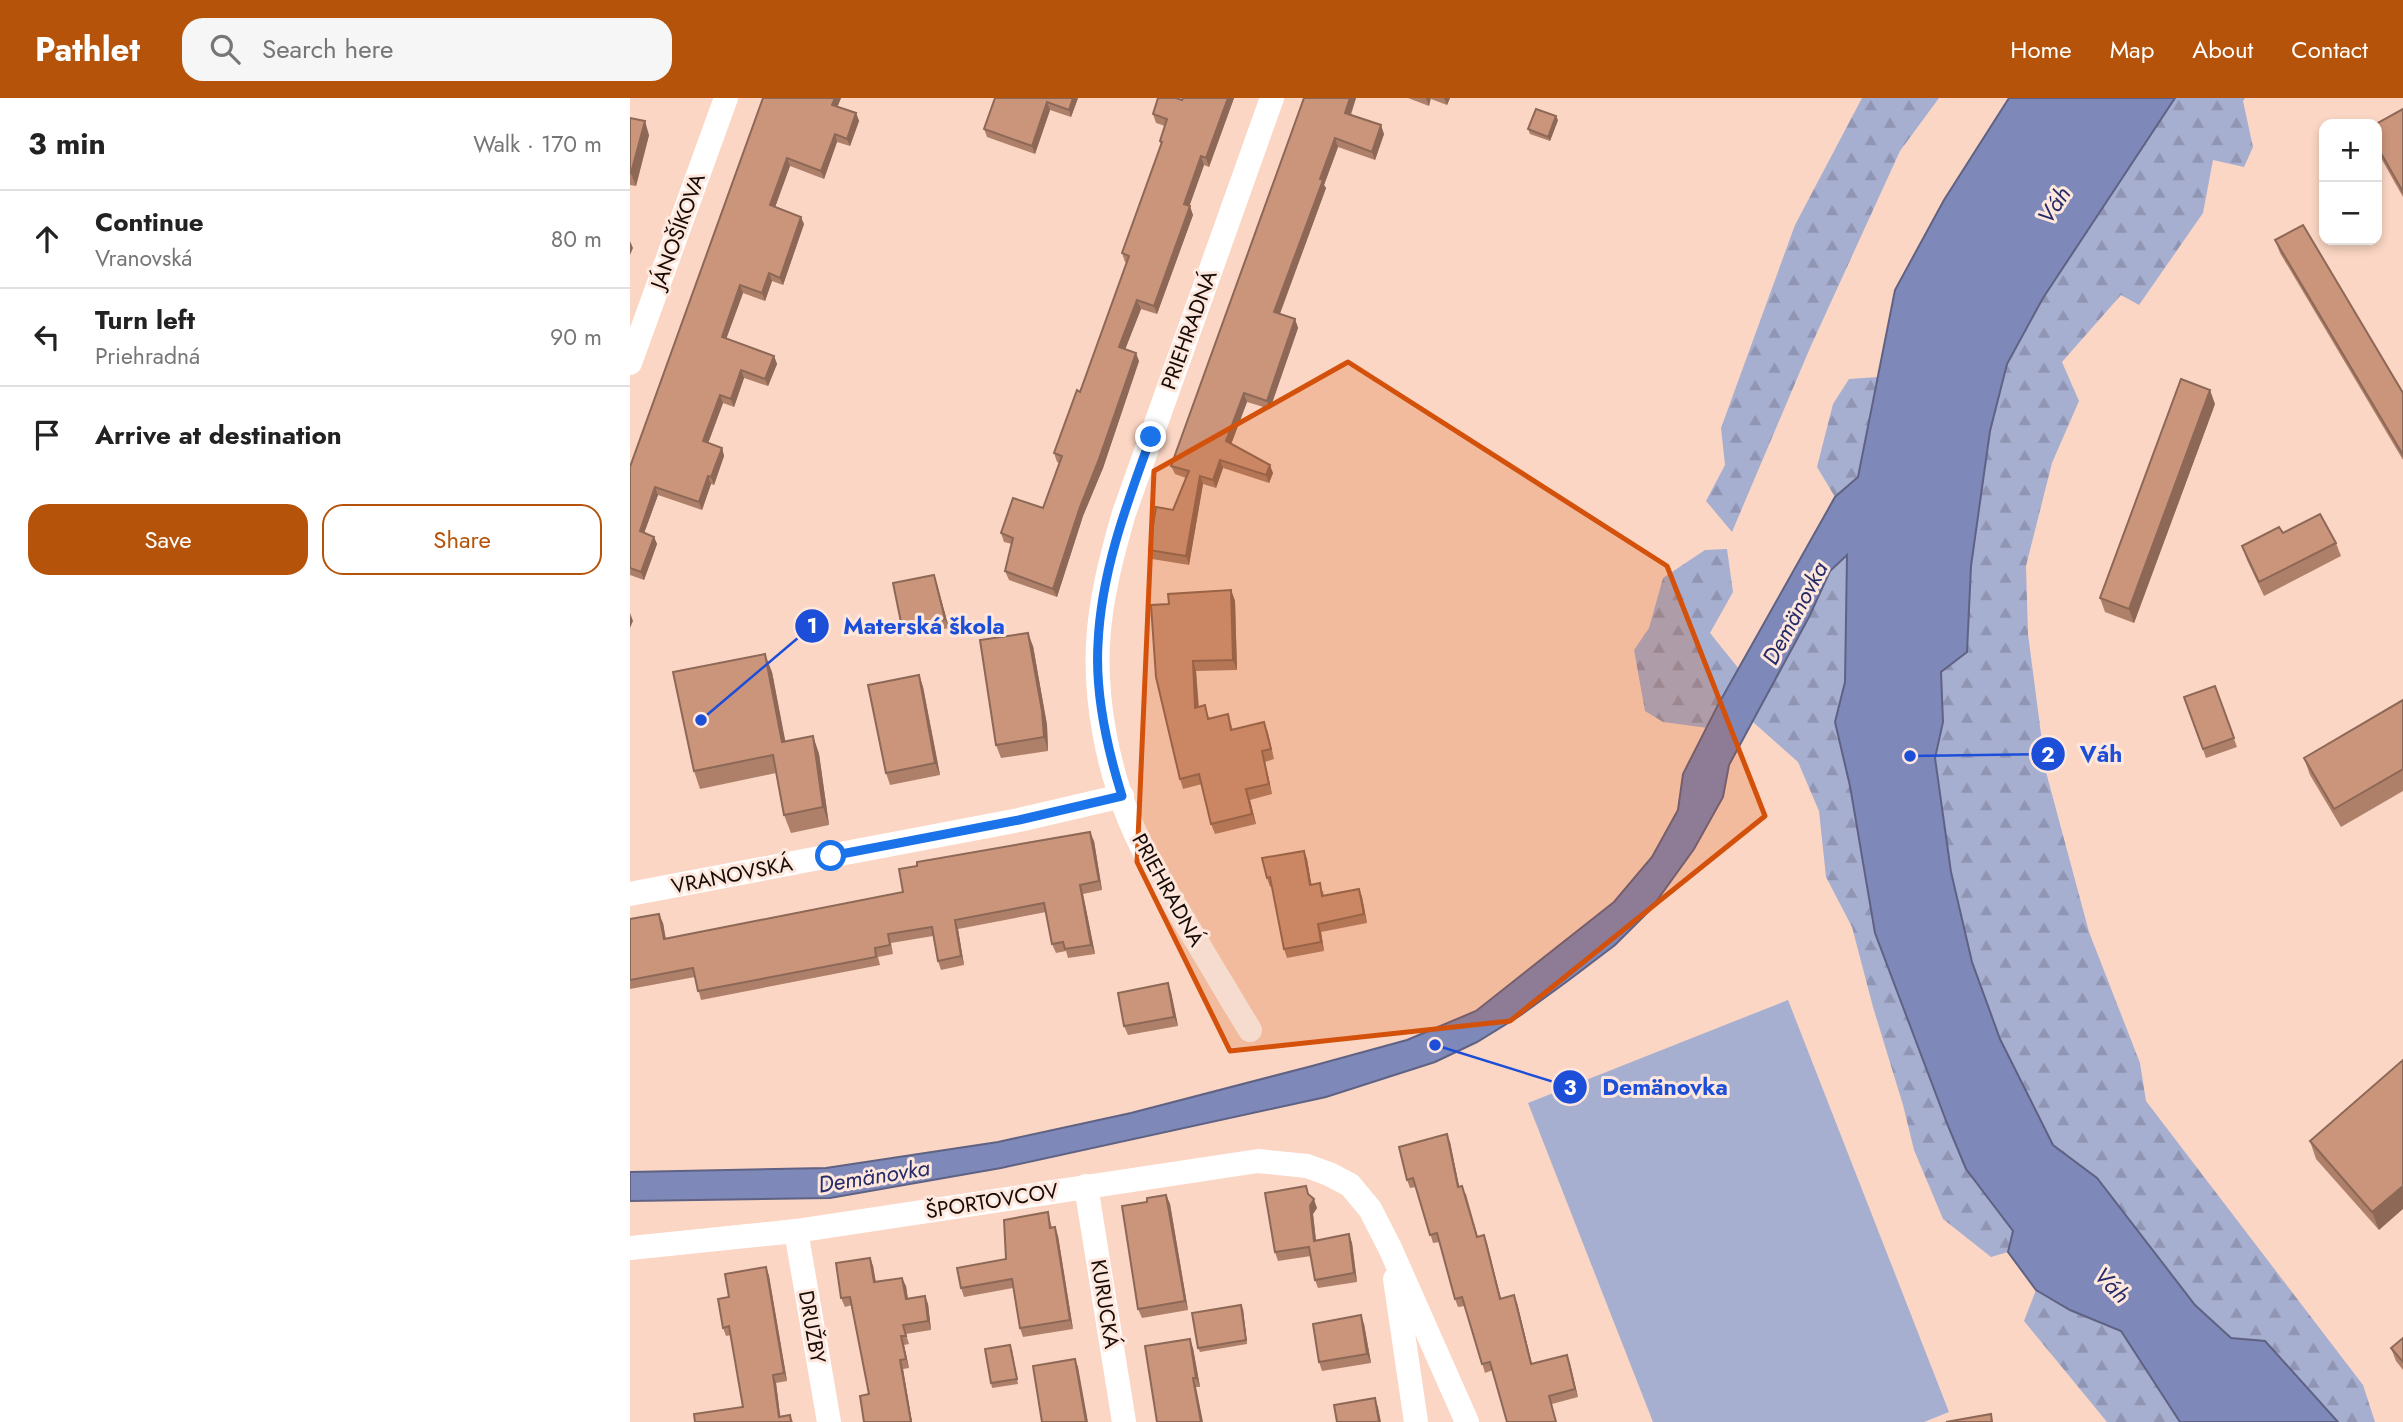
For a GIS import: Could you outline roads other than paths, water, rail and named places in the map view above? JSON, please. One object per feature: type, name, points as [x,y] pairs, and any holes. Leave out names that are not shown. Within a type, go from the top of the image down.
[{"type":"street","name":"JÁNOŠÍKOVA","points":[[630,363],[726,98]]},
{"type":"street","name":"PRIEHRADNÁ","points":[[1250,1030],[1162,884],[1137,837],[1113,769],[1098,676],[1098,642],[1109,570],[1124,513],[1272,98]]},
{"type":"street","name":"VRANOVSKÁ","points":[[630,894],[1019,820],[1122,796]]},
{"type":"street","name":"ŠPORTOVCOV","points":[[630,1248],[796,1231],[1258,1161],[1307,1166],[1350,1185],[1370,1209],[1390,1248]]},
{"type":"street","name":"KURUCKÁ","points":[[1086,1186],[1124,1422]]},
{"type":"street","name":"DRUŽBY","points":[[796,1231],[828,1422]]},
{"type":"street","points":[[1390,1248],[1416,1422]]},
{"type":"street","points":[[1390,1248],[1467,1422]]},
{"type":"water","points":[[2009,98],[2175,98],[2043,298],[2007,364],[1990,431],[1971,566],[1967,652],[1941,672],[1943,722],[1935,758],[1951,872],[1972,962],[2000,1039],[2053,1145],[2097,1178],[2195,1305],[2231,1338],[2265,1341],[2338,1422],[2180,1422],[2121,1331],[2070,1310],[2036,1290],[2008,1252],[2013,1231],[1966,1169],[1875,933],[1850,786],[1835,722],[1845,682],[1847,555],[1830,571],[1809,617],[1729,765],[1723,797],[1694,849],[1650,910],[1615,945],[1521,1015],[1477,1042],[1435,1062],[1326,1097],[1001,1168],[830,1198],[630,1201],[630,1172],[826,1168],[998,1142],[1131,1113],[1407,1040],[1476,1011],[1614,902],[1652,857],[1678,810],[1683,774],[1718,705],[1835,497],[1858,477],[1895,290],[1944,200]]},
{"type":"place","name":"Materská škola","points":[[701,720]]},
{"type":"place","name":"Váh","points":[[1910,756]]},
{"type":"place","name":"Demänovka","points":[[1435,1045]]}]
